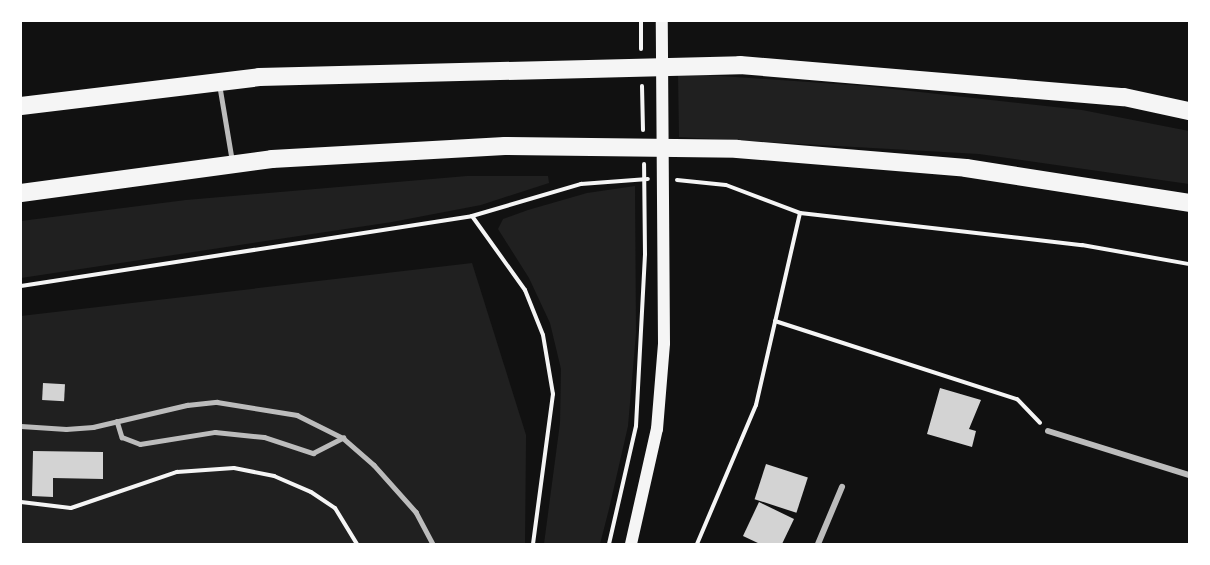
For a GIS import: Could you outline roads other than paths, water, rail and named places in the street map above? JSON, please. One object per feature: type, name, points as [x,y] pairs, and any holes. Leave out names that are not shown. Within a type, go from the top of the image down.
[{"type":"highway","points":[[21,106],[259,77],[740,65],[1124,96],[1189,111]]},
{"type":"highway","points":[[21,193],[233,164],[388,151],[505,146],[737,149],[966,168],[1189,203]]},
{"type":"main road","points":[[631,544],[657,429],[664,343],[662,21]]},
{"type":"street","points":[[1048,431],[1189,475]]},
{"type":"street","points":[[818,544],[842,487]]},
{"type":"lane","points":[[219,82],[233,164]]},
{"type":"lane","points":[[21,426],[66,429],[117,421],[187,405],[218,402],[297,415],[342,438],[399,492],[433,544]]},
{"type":"lane","points":[[117,421],[122,437],[140,444],[215,432],[264,437],[313,453],[342,438]]}]
